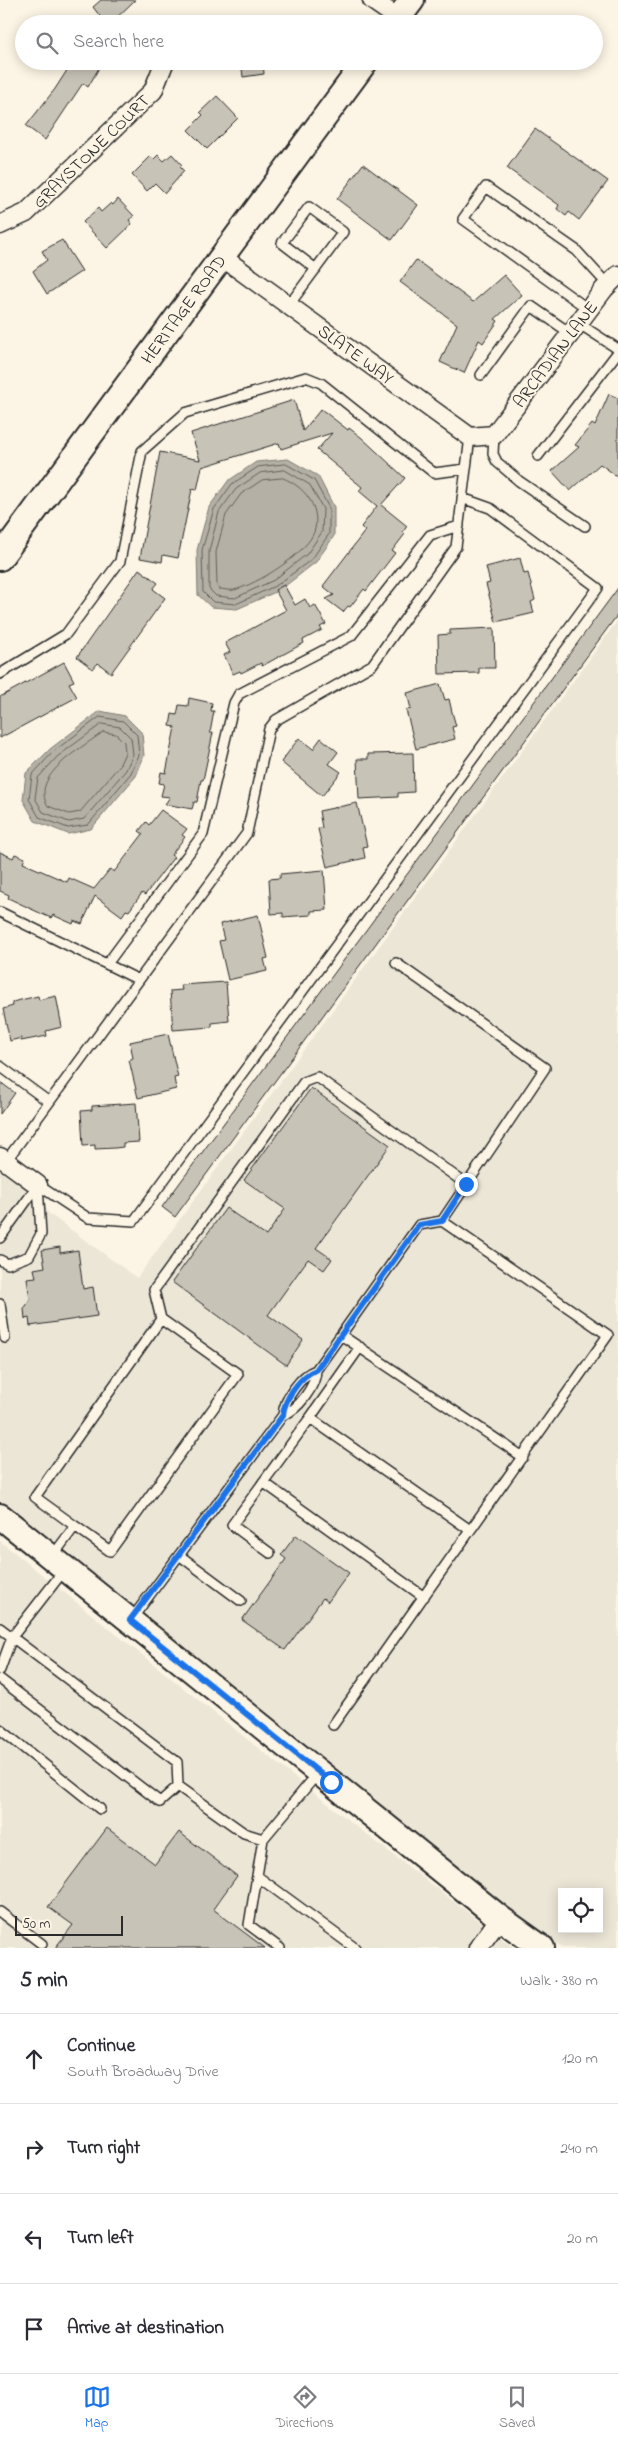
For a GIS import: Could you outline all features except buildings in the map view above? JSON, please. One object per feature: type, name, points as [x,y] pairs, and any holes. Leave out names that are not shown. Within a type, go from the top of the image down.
[{"type":"main road","name":"HERITAGE ROAD","points":[[0,558],[359,70]]},
{"type":"main road","points":[[0,1516],[500,1918],[542,1948]]},
{"type":"street","points":[[372,0],[401,14]]},
{"type":"street","name":"GRAYSTONE COURT","points":[[0,225],[26,213],[153,92],[162,70]]},
{"type":"street","name":"SLATE WAY","points":[[222,257],[470,437]]},
{"type":"street","name":"ARCADIAN LANE","points":[[494,435],[613,280]]},
{"type":"street","points":[[470,437],[494,435]]},
{"type":"street","points":[[3,1159],[38,1185]]},
{"type":"street","points":[[478,1948],[500,1918]]},
{"type":"lane","points":[[538,456],[618,350],[579,322],[463,220],[486,187],[576,250],[613,280]]},
{"type":"lane","points":[[289,306],[343,232],[309,207],[282,243],[316,268]]},
{"type":"lane","points":[[481,375],[531,306],[579,322]]},
{"type":"lane","points":[[0,674],[66,634],[120,561],[142,451],[185,413],[306,377],[321,383],[434,473],[466,469]]},
{"type":"lane","points":[[494,435],[493,454],[497,462],[519,481],[585,526]]},
{"type":"lane","points":[[3,1159],[49,1102],[247,833],[269,729],[276,720],[372,665],[456,547],[470,437]]},
{"type":"lane","points":[[38,1185],[88,1218],[134,1221],[598,588],[490,508],[462,498]]},
{"type":"lane","points":[[107,964],[203,834],[234,703],[239,694],[351,636],[430,535],[459,526]]},
{"type":"lane","points":[[0,912],[139,980]]},
{"type":"lane","points":[[396,963],[545,1068],[442,1221]]},
{"type":"lane","points":[[0,1066],[49,1102]]},
{"type":"lane","points":[[161,1319],[35,1497],[110,1551],[238,1374],[161,1319],[154,1290],[304,1082],[317,1077],[466,1184]]},
{"type":"lane","points":[[0,1238],[38,1185]]},
{"type":"lane","points":[[0,1260],[8,1264],[29,1256],[41,1234],[38,1185]]},
{"type":"lane","points":[[130,1620],[283,1415],[293,1411],[316,1380],[316,1370],[419,1225],[442,1221],[608,1335],[333,1725]]},
{"type":"lane","points":[[0,1304],[5,1338]]},
{"type":"lane","points":[[341,1335],[522,1456]]},
{"type":"lane","points":[[270,1553],[232,1525],[360,1347]]},
{"type":"lane","points":[[310,1418],[470,1530]]},
{"type":"lane","points":[[263,1482],[424,1597]]},
{"type":"lane","points":[[0,1670],[12,1637],[59,1563],[75,1526]]},
{"type":"lane","points":[[179,1555],[241,1602]]},
{"type":"lane","points":[[0,1628],[177,1762],[178,1786]]},
{"type":"lane","points":[[0,1679],[160,1802],[178,1786]]},
{"type":"lane","points":[[0,1729],[100,1809]]},
{"type":"lane","points":[[280,1948],[249,1925],[263,1839],[319,1772]]},
{"type":"lane","points":[[178,1786],[244,1833],[263,1839]]},
{"type":"lane","points":[[256,1876],[355,1948]]},
{"type":"lane","points":[[0,1912],[42,1944]]},
{"type":"shaded area","points":[[618,620],[618,1948],[563,1948],[485,1890],[0,1502],[0,1169],[6,1161],[38,1185],[48,1213],[137,1278]]},
{"type":"shaded area","points":[[0,1541],[348,1820],[514,1948],[0,1948]]},
{"type":"water","points":[[288,459],[318,476],[334,507],[334,536],[316,562],[280,590],[237,609],[211,607],[198,595],[197,550],[209,507],[228,481],[256,462]]},
{"type":"water","points":[[100,711],[125,716],[142,733],[144,756],[136,776],[91,829],[68,834],[35,821],[23,800],[26,773],[50,749]]},
{"type":"route","points":[[331,1782],[130,1620],[283,1415],[284,1404],[307,1373],[316,1370],[419,1225],[442,1221],[466,1184]]}]
